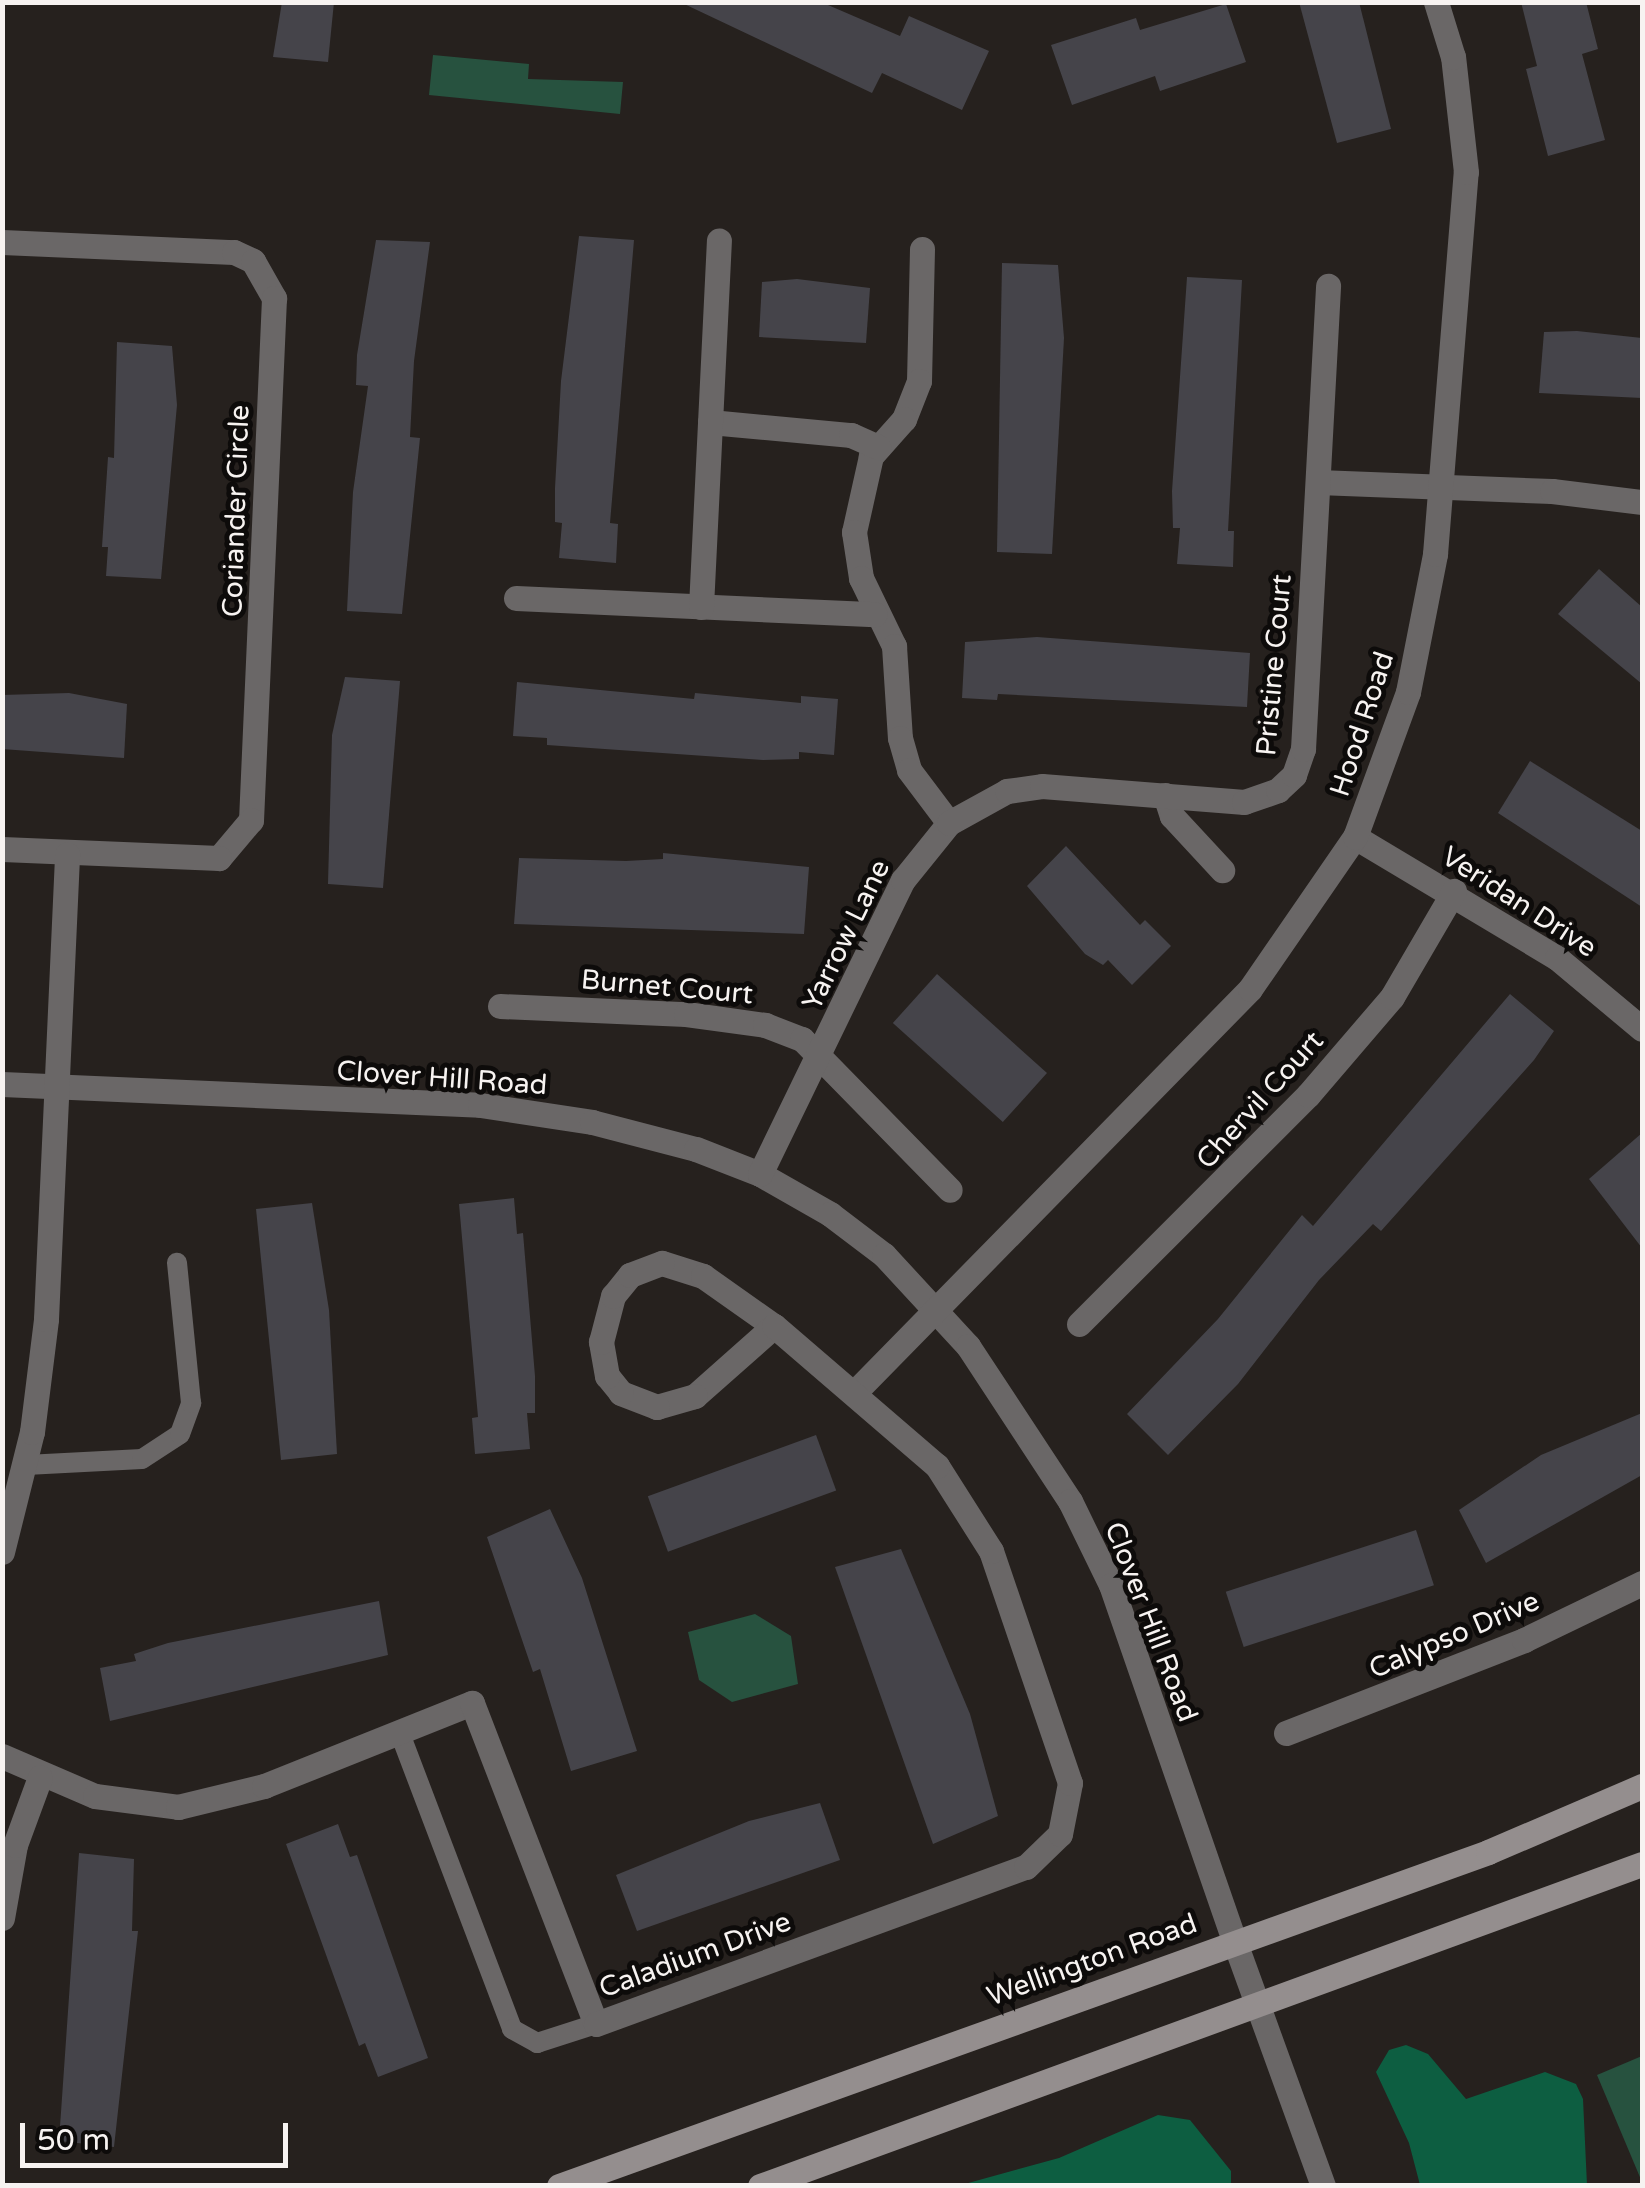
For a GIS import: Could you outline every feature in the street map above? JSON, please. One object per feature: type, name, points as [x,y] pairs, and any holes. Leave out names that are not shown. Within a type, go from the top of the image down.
[{"type":"main road","name":"Wellington Road","points":[[559,2186],[1234,1940],[1488,1852],[1642,1786]]},
{"type":"main road","points":[[760,2186],[1258,2008],[1642,1864]]},
{"type":"street","name":"Hood Road","points":[[938,1310],[1250,990],[1355,837],[1408,692],[1424,624],[1439,492],[1466,172],[1453,56],[1436,2]]},
{"type":"street","points":[[701,606],[719,240]]},
{"type":"street","name":"Coriander Circle","points":[[2,242],[234,252],[268,277],[274,298],[252,820],[219,858],[2,849]]},
{"type":"street","points":[[922,249],[919,381],[904,419],[878,447],[860,486],[854,532],[876,614],[894,646],[900,738],[909,770],[949,823]]},
{"type":"street","name":"Pristine Court","points":[[1165,796],[1257,800],[1294,775],[1303,749],[1328,286]]},
{"type":"street","points":[[710,422],[850,435],[878,447]]},
{"type":"street","points":[[1318,482],[1439,492],[1552,490],[1642,502]]},
{"type":"street","points":[[516,598],[876,614]]},
{"type":"street","name":"Yarrow Lane","points":[[760,1174],[903,880],[949,823],[1007,791],[1042,786],[1165,796]]},
{"type":"street","points":[[1165,796],[1172,816],[1222,870]]},
{"type":"street","name":"Veridan Drive","points":[[1355,837],[1454,891],[1557,958],[1642,1029]]},
{"type":"street","points":[[2,1552],[26,1464],[46,1319],[52,1086],[67,854]]},
{"type":"street","name":"Chervil Court","points":[[1080,1324],[1308,1095],[1392,998],[1454,891]]},
{"type":"street","name":"Burnet Court","points":[[500,1006],[765,1025],[802,1039],[950,1190]]},
{"type":"street","name":"Clover Hill Road","points":[[2,1084],[480,1105],[592,1122],[696,1149],[760,1174],[884,1256],[938,1310],[1023,1421],[1111,1585],[1322,2186]]},
{"type":"street","points":[[662,1263],[703,1276],[774,1326],[695,1396],[675,1406],[640,1404],[622,1393],[602,1355],[613,1296],[630,1275],[662,1263]]},
{"type":"street","points":[[856,1392],[938,1310]]},
{"type":"street","name":"Caladium Drive","points":[[2,1756],[40,1777],[139,1806],[178,1806],[264,1786],[472,1703],[596,2024],[1026,1866],[1060,1834],[1070,1783],[991,1551],[937,1466],[856,1392],[774,1326]]},
{"type":"street","name":"Calypso Drive","points":[[1286,1734],[1524,1640],[1642,1583]]},
{"type":"street","points":[[2,1918],[15,1844],[40,1777]]},
{"type":"lane","points":[[26,1464],[142,1458],[180,1434],[190,1403],[177,1264]]},
{"type":"lane","points":[[399,1732],[512,2029],[537,2043],[596,2024]]},
{"type":"green space","points":[[433,55],[529,64],[528,79],[623,82],[620,114],[429,95]]},
{"type":"green space","points":[[755,1614],[791,1636],[798,1684],[732,1702],[699,1680],[688,1632]]},
{"type":"green space","points":[[1406,2045],[1428,2054],[1466,2099],[1545,2072],[1576,2084],[1583,2099],[1587,2185],[1420,2185],[1409,2143],[1376,2072],[1389,2050]]},
{"type":"green space","points":[[1642,2056],[1642,2182],[1597,2075]]},
{"type":"green space","points":[[1158,2115],[1190,2120],[1231,2171],[1231,2185],[961,2185],[1059,2158]]},
{"type":"building","points":[[282,2],[334,2],[328,62],[273,57]]},
{"type":"building","points":[[680,2],[821,2],[900,36],[909,16],[989,51],[962,110],[882,73],[872,93]]},
{"type":"building","points":[[1299,2],[1359,2],[1391,129],[1337,143]]},
{"type":"building","points":[[1521,2],[1586,2],[1598,49],[1582,54],[1605,140],[1548,156],[1526,69],[1537,66]]},
{"type":"building","points":[[1226,4],[1246,62],[1160,91],[1155,76],[1072,105],[1051,45],[1136,18],[1140,30]]},
{"type":"building","points":[[579,236],[634,240],[610,523],[618,524],[616,563],[559,558],[562,523],[555,522],[555,488],[561,381]]},
{"type":"building","points":[[376,240],[430,242],[414,361],[410,437],[420,438],[402,614],[347,611],[353,492],[368,386],[356,385],[357,355]]},
{"type":"building","points":[[1002,263],[1058,265],[1064,338],[1052,554],[997,552]]},
{"type":"building","points":[[1187,277],[1242,280],[1228,531],[1234,531],[1233,567],[1177,564],[1180,528],[1173,528],[1172,491]]},
{"type":"building","points":[[797,279],[870,288],[866,343],[759,337],[762,282]]},
{"type":"building","points":[[1577,331],[1642,338],[1642,398],[1539,393],[1544,332]]},
{"type":"building","points":[[117,342],[172,346],[177,405],[161,579],[106,576],[108,547],[102,547],[108,457],[114,458]]},
{"type":"building","points":[[1599,569],[1642,607],[1642,684],[1558,614]]},
{"type":"building","points":[[1037,637],[1250,653],[1247,707],[998,694],[997,700],[962,698],[965,642]]},
{"type":"building","points":[[345,677],[400,681],[383,888],[328,884],[332,735]]},
{"type":"building","points":[[517,682],[694,699],[695,693],[801,703],[801,696],[838,699],[834,755],[799,752],[799,759],[763,760],[547,745],[547,738],[513,736]]},
{"type":"building","points":[[69,693],[127,704],[124,758],[2,749],[2,695]]},
{"type":"building","points":[[1530,761],[1642,831],[1642,907],[1498,813]]},
{"type":"building","points":[[1066,846],[1140,925],[1145,920],[1171,946],[1132,985],[1108,960],[1103,965],[1085,954],[1027,886]]},
{"type":"building","points":[[663,853],[809,867],[804,934],[514,924],[519,858],[626,861],[663,859]]},
{"type":"building","points":[[937,974],[1047,1073],[1003,1122],[893,1023]]},
{"type":"building","points":[[1510,994],[1554,1031],[1534,1060],[1381,1231],[1373,1224],[1319,1280],[1238,1384],[1168,1455],[1127,1414],[1218,1319],[1302,1215],[1313,1226]]},
{"type":"building","points":[[1642,1133],[1642,1248],[1589,1179]]},
{"type":"building","points":[[514,1198],[517,1234],[523,1233],[535,1376],[535,1413],[527,1413],[530,1449],[475,1454],[472,1418],[478,1417],[459,1204]]},
{"type":"building","points":[[312,1203],[329,1310],[337,1454],[281,1460],[256,1209]]},
{"type":"building","points":[[1642,1413],[1642,1475],[1486,1563],[1459,1510],[1541,1455]]},
{"type":"building","points":[[816,1435],[836,1490],[668,1552],[648,1496]]},
{"type":"building","points":[[550,1509],[582,1578],[637,1751],[571,1771],[540,1669],[533,1672],[487,1537]]},
{"type":"building","points":[[1416,1530],[1434,1585],[1244,1647],[1226,1592]]},
{"type":"building","points":[[901,1549],[970,1714],[998,1816],[933,1844],[835,1567]]},
{"type":"building","points":[[379,1601],[388,1655],[110,1721],[100,1668],[136,1661],[134,1654],[168,1643]]},
{"type":"building","points":[[820,1803],[840,1860],[637,1931],[616,1875],[749,1821]]},
{"type":"building","points":[[338,1824],[350,1857],[357,1855],[428,2058],[378,2077],[365,2043],[359,2046],[286,1844]]},
{"type":"building","points":[[79,1853],[134,1859],[132,1931],[138,1931],[114,2147],[59,2141]]}]
